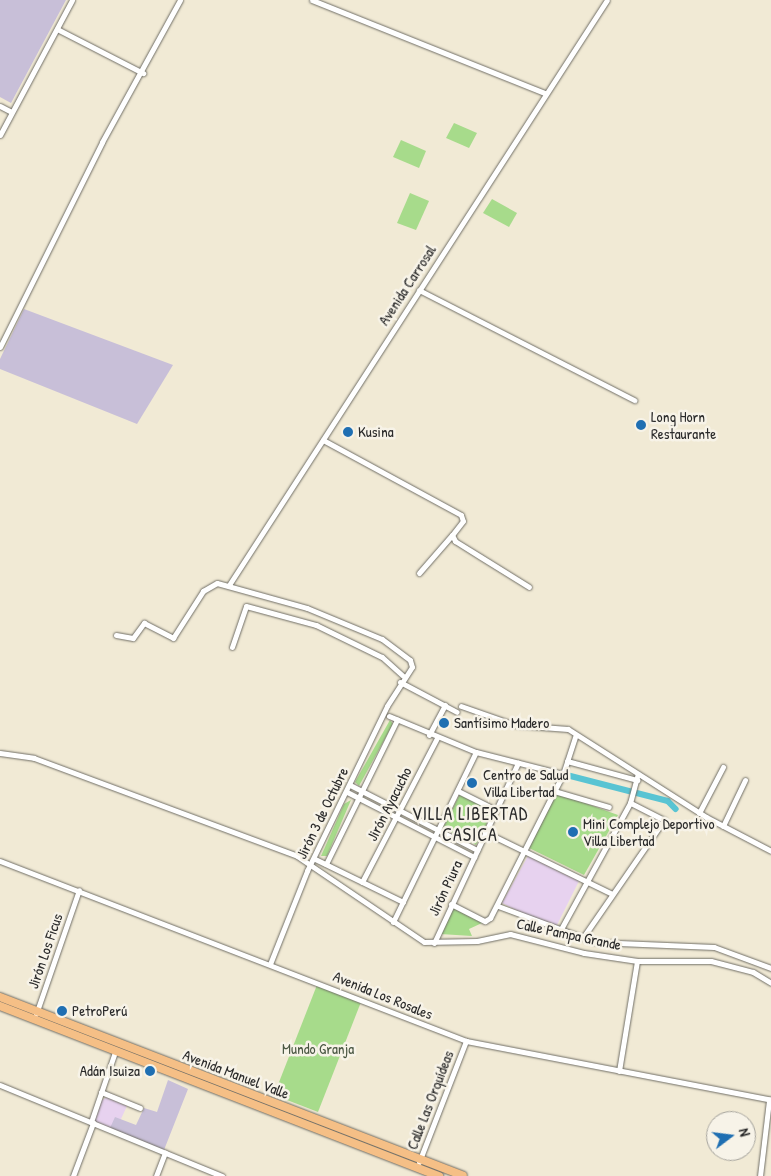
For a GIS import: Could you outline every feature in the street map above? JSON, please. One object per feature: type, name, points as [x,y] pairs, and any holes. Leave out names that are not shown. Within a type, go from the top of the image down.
[{"type":"main road","name":"Avenida Manuel Valle","points":[[0,997],[34,1017],[115,1052],[418,1164],[463,1176]]},
{"type":"main road","name":"Avenida Manuel Valle","points":[[0,1006],[34,1017],[418,1164],[439,1176]]},
{"type":"street","points":[[0,135],[72,0]]},
{"type":"street","points":[[0,347],[102,142],[142,73],[180,0]]},
{"type":"street","points":[[312,0],[545,93]]},
{"type":"street","name":"Avenida Carrosal","points":[[229,585],[545,93],[607,0]]},
{"type":"street","points":[[57,29],[142,73]]},
{"type":"street","points":[[0,106],[12,112]]},
{"type":"street","points":[[419,290],[634,400]]},
{"type":"street","points":[[323,440],[461,515],[463,521],[419,573]]},
{"type":"street","points":[[452,535],[529,588]]},
{"type":"street","points":[[116,635],[133,638],[144,623],[173,638],[209,585],[229,585]]},
{"type":"street","name":"Jirón 3 de Octubre","points":[[229,585],[307,608],[382,639],[410,660],[412,667],[403,676],[350,785],[314,861],[270,964]]},
{"type":"street","points":[[232,647],[246,606],[316,625],[382,657],[403,676]]},
{"type":"street","points":[[400,682],[457,712]]},
{"type":"street","points":[[429,735],[444,705]]},
{"type":"street","points":[[461,706],[515,725],[558,726],[637,777],[736,834],[771,851]]},
{"type":"street","points":[[389,716],[429,735],[476,752],[563,774]]},
{"type":"street","name":"Jirón 3 de Octubre","points":[[326,864],[398,720]]},
{"type":"street","points":[[451,904],[485,921],[498,906],[563,774],[575,736]]},
{"type":"street","name":"Jirón Ayacucho","points":[[362,882],[437,738]]},
{"type":"street","points":[[393,922],[476,752]]},
{"type":"street","points":[[0,753],[34,758],[326,864],[403,902]]},
{"type":"street","points":[[567,761],[637,777]]},
{"type":"street","name":"Jirón Piura","points":[[434,943],[518,763]]},
{"type":"street","points":[[699,813],[723,767]]},
{"type":"street","points":[[561,929],[630,804],[637,777]]},
{"type":"street","points":[[723,826],[745,780]]},
{"type":"street","points":[[350,785],[477,850]]},
{"type":"street","points":[[458,791],[496,810]]},
{"type":"street","points":[[554,791],[609,807]]},
{"type":"street","points":[[347,792],[474,857]]},
{"type":"street","points":[[584,936],[664,820],[630,804]]},
{"type":"street","points":[[485,832],[612,894]]},
{"type":"street","name":"Avenida Los Rosales","points":[[0,860],[466,1041],[770,1100]]},
{"type":"street","name":"Calle Pampa Grande","points":[[314,861],[354,899],[393,922],[413,937],[434,943],[477,941],[510,934],[575,951],[637,961],[711,961],[753,972],[771,983]]},
{"type":"street","name":"Jirón Los Ficus","points":[[34,1017],[79,890]]},
{"type":"street","points":[[498,906],[584,936],[595,942],[640,947],[714,947],[771,968]]},
{"type":"street","points":[[619,1070],[637,961]]},
{"type":"street","name":"Calle Las Orquídeas","points":[[418,1164],[466,1041]]},
{"type":"street","points":[[73,1176],[115,1052]]},
{"type":"street","points":[[0,1085],[222,1176]]},
{"type":"street","points":[[101,1092],[140,1108]]},
{"type":"street","points":[[760,1176],[770,1100]]},
{"type":"street","points":[[156,1176],[165,1153]]},
{"type":"shaded area","points":[[0,0],[66,0],[11,103],[0,97]]},
{"type":"shaded area","points":[[24,309],[173,365],[137,424],[0,369],[0,359]]},
{"type":"shaded area","points":[[528,856],[579,881],[557,925],[535,920],[502,903]]},
{"type":"shaded area","points":[[168,1080],[188,1089],[164,1150],[110,1128],[115,1117],[136,1125],[144,1108],[157,1112]]},
{"type":"shaded area","points":[[107,1097],[127,1106],[121,1119],[110,1128],[94,1122],[102,1100]]},
{"type":"green space","points":[[454,123],[477,133],[469,148],[446,138]]},
{"type":"green space","points":[[401,140],[426,151],[419,168],[393,157]]},
{"type":"green space","points":[[410,193],[429,201],[416,230],[397,223]]},
{"type":"green space","points":[[492,199],[517,213],[509,227],[483,213]]},
{"type":"green space","points":[[390,720],[393,724],[359,786],[355,782]]},
{"type":"green space","name":"Mini Complejo Deportivo Villa Libertad","points":[[557,793],[618,815],[584,875],[529,848]]},
{"type":"green space","points":[[460,794],[493,811],[476,845],[443,828]]},
{"type":"green space","points":[[351,800],[327,856],[321,856],[344,804]]},
{"type":"green space","points":[[453,908],[482,923],[469,929],[472,936],[440,934]]},
{"type":"green space","name":"Mundo Granja","points":[[317,985],[361,1002],[318,1112],[274,1095]]},
{"type":"waterway","points":[[563,774],[668,801],[676,809]]},
{"type":"place","name":"Long Horn Restaurante","points":[[641,425]]},
{"type":"place","name":"Kusina","points":[[348,432]]},
{"type":"place","name":"Santísimo Madero","points":[[444,723]]},
{"type":"place","name":"Centro de Salud Villa Libertad","points":[[472,783]]},
{"type":"place","name":"Mini Complejo Deportivo Villa Libertad","points":[[573,832]]},
{"type":"place","name":"PetroPerú","points":[[62,1011]]},
{"type":"place","name":"Adán Isuiza","points":[[150,1071]]},
{"type":"district","name":"VILLA LIBERTAD CASICA","points":[[470,825]]}]
